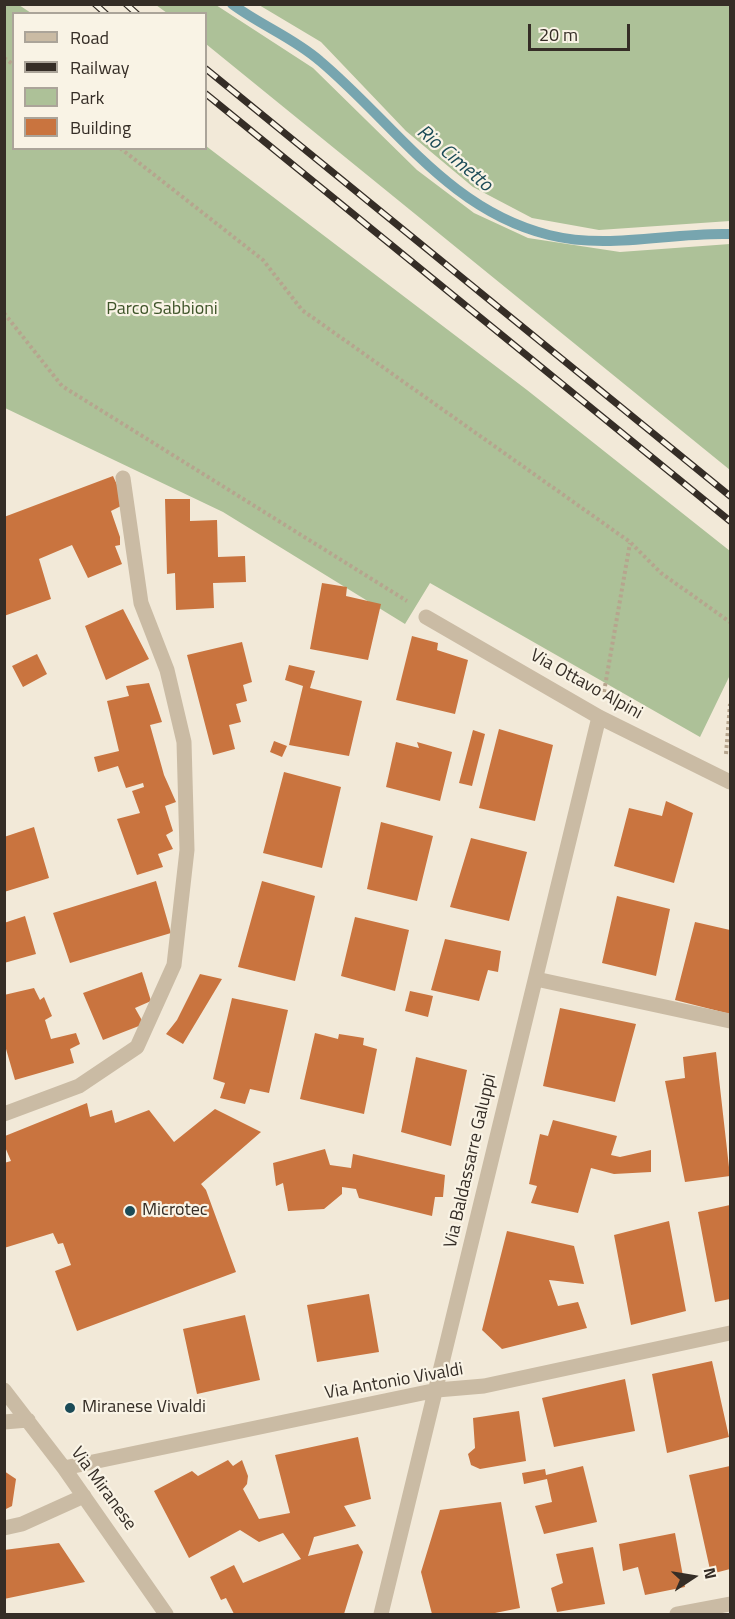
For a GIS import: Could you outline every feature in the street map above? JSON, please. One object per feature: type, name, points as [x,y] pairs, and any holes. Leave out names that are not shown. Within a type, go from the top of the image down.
[{"type":"street","points":[[4,1114],[79,1086],[136,1047],[174,964],[187,850],[184,742],[167,670],[141,603],[123,478]]},
{"type":"street","name":"Via Ottavo Alpini","points":[[426,617],[599,717],[730,782]]},
{"type":"street","name":"Via Baldassarre Galuppi","points":[[381,1614],[599,717]]},
{"type":"street","points":[[536,979],[730,1021]]},
{"type":"street","name":"Via Antonio Vivaldi","points":[[64,1468],[437,1390],[484,1386],[730,1334]]},
{"type":"street","name":"Via Miranese","points":[[4,1390],[64,1468],[166,1614]]},
{"type":"street","points":[[4,1422],[28,1420]]},
{"type":"street","points":[[4,1528],[22,1524],[84,1496]]},
{"type":"street","points":[[677,1614],[730,1604]]},
{"type":"path","points":[[123,150],[262,260],[302,309],[630,542],[661,573],[730,622]]},
{"type":"path","points":[[4,313],[62,386],[397,593],[426,617]]},
{"type":"path","points":[[599,717],[630,542]]},
{"type":"path","points":[[725,760],[730,704]]},
{"type":"green space","name":"Parco Sabbioni","points":[[4,5],[19,5],[30,12],[12,12],[12,150],[207,150],[207,147],[527,390],[730,551],[730,675],[700,737],[430,583],[405,624],[223,512],[5,408]]},
{"type":"green space","points":[[156,5],[216,5],[313,68],[417,170],[474,213],[528,238],[620,252],[730,244],[730,470],[207,45],[207,12],[166,12]]},
{"type":"green space","points":[[259,5],[730,5],[730,221],[599,230],[532,218],[473,187],[406,131],[321,42]]},
{"type":"building","points":[[113,476],[123,498],[121,506],[111,511],[120,537],[120,545],[115,546],[122,564],[88,578],[72,545],[39,559],[51,599],[4,616],[4,517]]},
{"type":"building","points":[[165,499],[190,499],[190,521],[217,520],[218,557],[245,556],[246,582],[213,583],[214,608],[176,610],[175,573],[167,574]]},
{"type":"building","points":[[322,583],[347,587],[346,596],[381,604],[368,660],[310,649]]},
{"type":"building","points":[[123,609],[149,659],[106,680],[85,626]]},
{"type":"building","points":[[412,636],[438,643],[437,650],[468,660],[455,714],[396,700]]},
{"type":"building","points":[[242,642],[252,682],[243,685],[247,701],[236,704],[241,722],[229,725],[235,749],[213,755],[187,655]]},
{"type":"building","points":[[37,654],[47,674],[23,687],[12,666]]},
{"type":"building","points":[[289,665],[315,671],[310,688],[362,701],[349,756],[289,745],[303,686],[285,680]]},
{"type":"building","points":[[149,683],[162,722],[150,725],[164,775],[176,802],[165,806],[173,831],[166,835],[173,849],[158,854],[163,867],[137,875],[117,819],[140,813],[132,791],[144,787],[143,783],[126,788],[118,766],[98,772],[94,757],[119,751],[107,701],[129,696],[126,686]]},
{"type":"building","points":[[499,729],[553,745],[535,821],[479,808]]},
{"type":"building","points":[[473,730],[485,734],[472,786],[459,783]]},
{"type":"building","points":[[274,741],[287,746],[282,757],[270,752]]},
{"type":"building","points":[[396,742],[419,748],[417,742],[452,752],[440,801],[386,787]]},
{"type":"building","points":[[284,772],[341,787],[322,868],[263,853]]},
{"type":"building","points":[[666,801],[693,813],[674,883],[614,866],[629,808],[662,816]]},
{"type":"building","points":[[381,822],[433,836],[417,901],[367,889]]},
{"type":"building","points":[[34,827],[49,878],[4,892],[4,837]]},
{"type":"building","points":[[471,838],[527,852],[509,921],[450,907]]},
{"type":"building","points":[[156,881],[171,933],[70,963],[53,913]]},
{"type":"building","points":[[262,881],[315,896],[295,981],[238,967]]},
{"type":"building","points":[[617,896],[670,909],[656,976],[602,963]]},
{"type":"building","points":[[25,916],[36,954],[4,963],[4,923]]},
{"type":"building","points":[[355,917],[409,930],[395,991],[341,976]]},
{"type":"building","points":[[695,922],[730,930],[730,1014],[675,1000]]},
{"type":"building","points":[[445,939],[501,951],[498,972],[488,970],[479,1001],[431,990]]},
{"type":"building","points":[[142,972],[151,1001],[135,1008],[144,1024],[103,1040],[83,993]]},
{"type":"building","points":[[200,974],[222,979],[183,1044],[166,1034],[177,1020]]},
{"type":"building","points":[[34,988],[40,1000],[44,997],[52,1016],[45,1020],[51,1039],[76,1033],[80,1044],[70,1049],[74,1063],[15,1080],[4,1042],[4,995]]},
{"type":"building","points":[[410,991],[433,996],[428,1017],[405,1011]]},
{"type":"building","points":[[232,998],[288,1010],[269,1093],[250,1089],[245,1104],[220,1098],[225,1083],[213,1079]]},
{"type":"building","points":[[560,1008],[636,1024],[615,1102],[543,1086]]},
{"type":"building","points":[[315,1033],[338,1039],[339,1034],[364,1038],[363,1045],[377,1049],[364,1114],[300,1099]]},
{"type":"building","points":[[716,1052],[730,1176],[685,1182],[665,1081],[685,1078],[683,1057]]},
{"type":"building","points":[[416,1057],[467,1070],[451,1146],[401,1132]]},
{"type":"building","name":"Microtec","points":[[87,1103],[90,1117],[112,1110],[115,1123],[149,1110],[174,1142],[215,1109],[261,1132],[201,1184],[206,1190],[236,1272],[77,1331],[55,1271],[71,1265],[63,1243],[58,1244],[53,1233],[4,1248],[4,1163],[11,1161],[5,1147],[5,1136]]},
{"type":"building","points":[[553,1120],[617,1136],[611,1155],[620,1157],[651,1150],[651,1172],[614,1174],[591,1168],[578,1213],[531,1203],[537,1186],[529,1184],[540,1134],[548,1136]]},
{"type":"building","points":[[325,1149],[330,1165],[351,1168],[353,1154],[445,1175],[443,1197],[435,1197],[432,1216],[359,1198],[356,1189],[342,1187],[342,1194],[324,1209],[288,1211],[283,1183],[276,1186],[273,1163]]},
{"type":"building","points":[[730,1205],[730,1299],[715,1302],[698,1212]]},
{"type":"building","points":[[669,1221],[686,1311],[631,1325],[614,1235]]},
{"type":"building","points":[[507,1231],[574,1246],[584,1284],[549,1280],[558,1306],[578,1302],[587,1328],[502,1349],[482,1330]]},
{"type":"building","points":[[369,1294],[379,1352],[317,1362],[307,1305]]},
{"type":"building","points":[[245,1315],[260,1380],[197,1394],[183,1329]]},
{"type":"building","points":[[712,1361],[729,1437],[667,1453],[652,1374]]},
{"type":"building","points":[[625,1379],[635,1431],[554,1447],[542,1398]]},
{"type":"building","points":[[519,1411],[526,1461],[480,1469],[471,1465],[468,1454],[475,1448],[473,1418]]},
{"type":"building","points":[[358,1437],[371,1499],[344,1506],[356,1526],[314,1537],[308,1556],[358,1544],[363,1552],[344,1614],[234,1614],[226,1598],[221,1600],[210,1577],[234,1565],[243,1583],[301,1559],[283,1533],[259,1542],[240,1530],[189,1558],[154,1491],[192,1471],[198,1476],[228,1460],[233,1466],[242,1460],[248,1476],[247,1484],[243,1489],[259,1519],[290,1513],[275,1455]]},
{"type":"building","points":[[583,1466],[597,1522],[544,1534],[535,1506],[552,1502],[547,1479],[524,1484],[522,1473],[545,1469],[546,1475]]},
{"type":"building","points":[[730,1466],[730,1569],[711,1574],[689,1475]]},
{"type":"building","points":[[4,1471],[16,1479],[12,1506],[4,1510]]},
{"type":"building","points":[[501,1502],[520,1608],[490,1614],[432,1614],[421,1572],[440,1510]]},
{"type":"building","points":[[675,1533],[685,1587],[645,1595],[638,1567],[623,1571],[619,1544]]},
{"type":"building","points":[[59,1543],[85,1582],[4,1599],[4,1550]]},
{"type":"building","points":[[593,1547],[605,1604],[557,1612],[551,1588],[563,1583],[556,1554]]},
{"type":"waterway","name":"Rio Cimetto","points":[[232,4],[310,53],[452,186],[481,206],[513,223],[549,235],[594,241],[730,234]]},
{"type":"railway","points":[[95,4],[104,12]]},
{"type":"railway","points":[[126,4],[135,12]]},
{"type":"railway","points":[[207,70],[730,496]]},
{"type":"railway","points":[[207,95],[730,521]]},
{"type":"place","name":"Microtec","points":[[130,1211]]},
{"type":"place","name":"Miranese Vivaldi","points":[[70,1408]]}]
